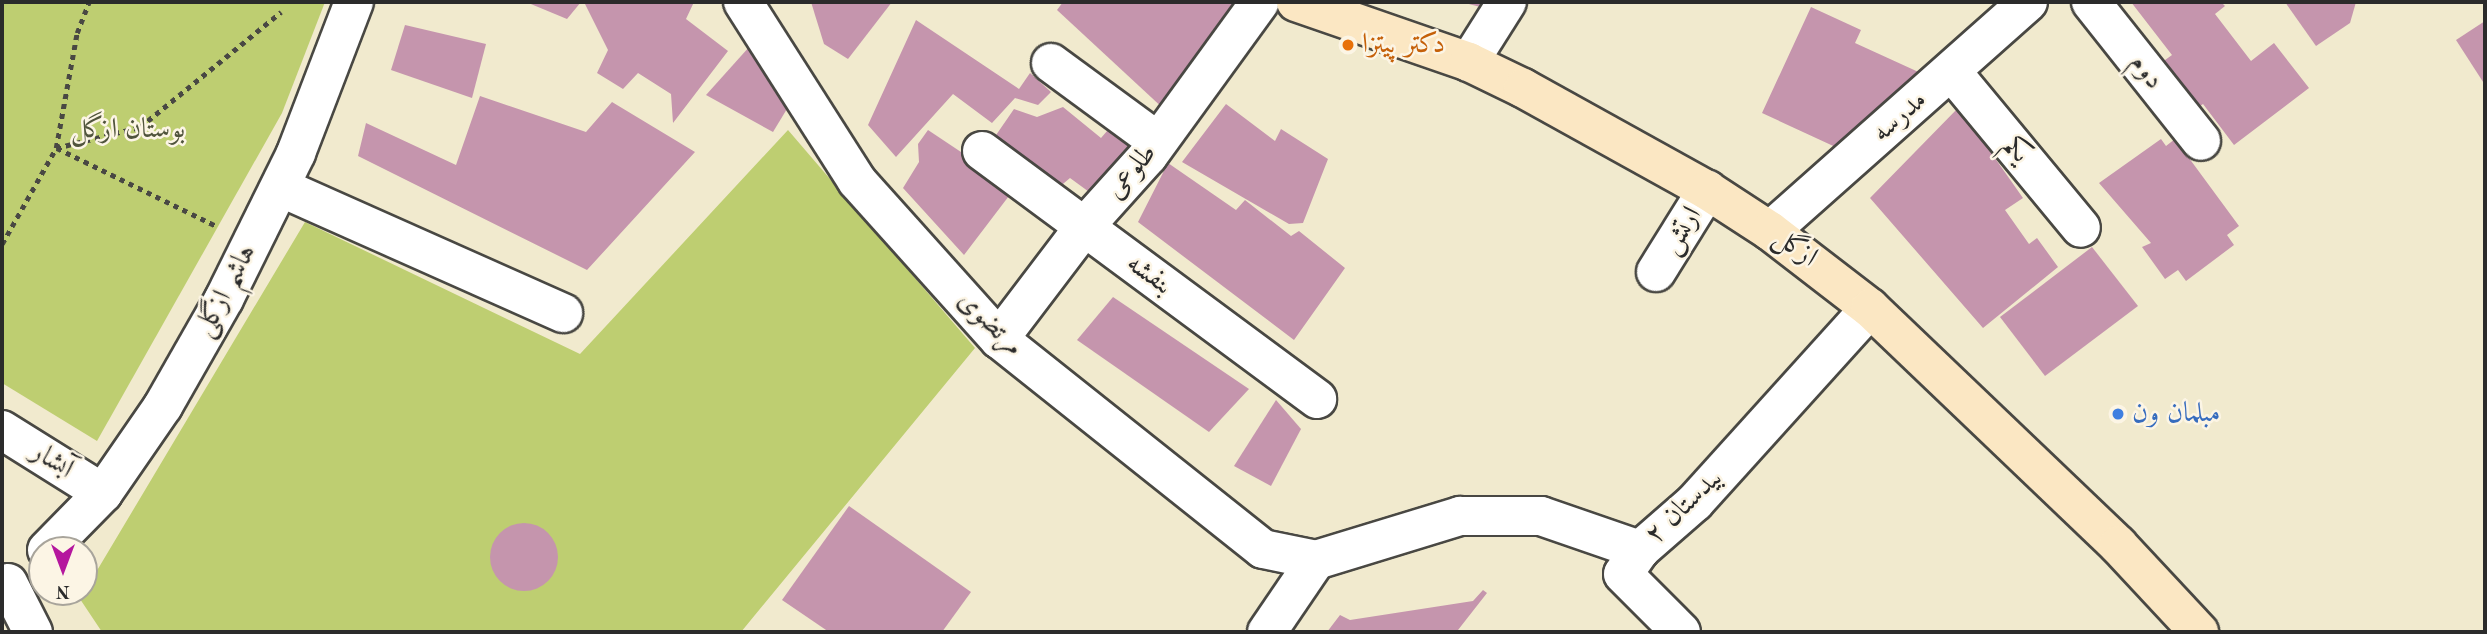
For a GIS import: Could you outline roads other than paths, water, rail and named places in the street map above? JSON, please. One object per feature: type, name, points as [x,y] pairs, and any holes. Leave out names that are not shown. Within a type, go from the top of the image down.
[{"type":"main road","name":"ازگل","points":[[1296,2],[1469,62],[1707,190],[1770,231],[1870,308],[2185,626]]},
{"type":"street","name":"هاشم ازگلی","points":[[61,536],[103,493],[163,406],[280,187],[354,2]]},
{"type":"street","name":"مرتضوی","points":[[743,2],[857,181],[999,339],[1263,548],[1316,560]]},
{"type":"street","name":"طلوعی","points":[[999,339],[1084,228],[1157,141],[1261,2]]},
{"type":"street","points":[[1469,62],[1507,2]]},
{"type":"street","name":"مدرسه","points":[[1770,231],[2028,2]]},
{"type":"street","name":"دوم","points":[[2091,2],[2201,141]]},
{"type":"street","points":[[1051,63],[1157,141]]},
{"type":"street","name":"یکم","points":[[1952,72],[2081,228]]},
{"type":"street","name":"بنفشه","points":[[982,151],[1317,399]]},
{"type":"street","points":[[280,187],[563,313]]},
{"type":"street","name":"ارتش","points":[[1656,272],[1707,190]]},
{"type":"street","name":"بیدستان ۲","points":[[1316,560],[1460,516],[1541,516],[1640,550],[1695,502],[1870,308]]},
{"type":"street","name":"آبشار","points":[[2,430],[103,493]]},
{"type":"street","points":[[1640,550],[1623,573],[1681,632]]},
{"type":"street","points":[[1268,632],[1316,560]]},
{"type":"street","points":[[28,566],[5,587],[33,632]]},
{"type":"place","name":"دکتر پیتزا","points":[[1348,45]]},
{"type":"place","name":"مبلمان ون","points":[[2118,414]]},
{"type":"park label","name":"بوستان ازگل","points":[[128,130]]}]
